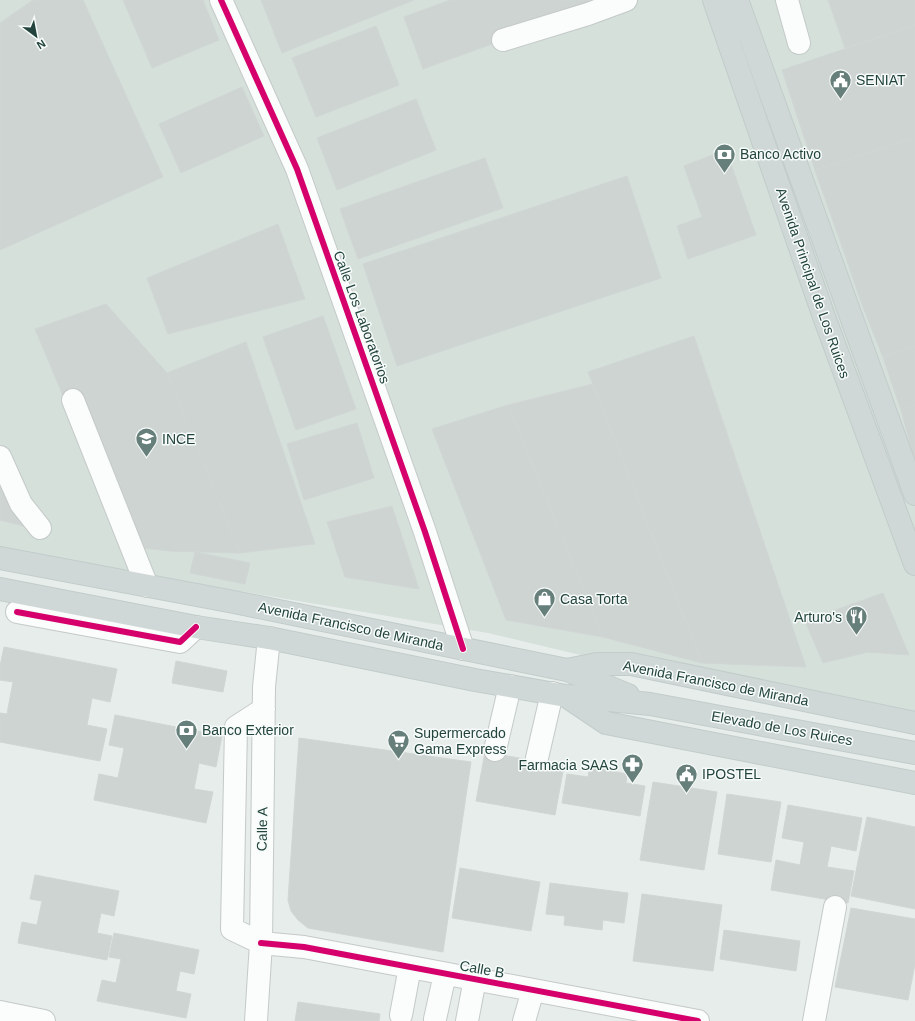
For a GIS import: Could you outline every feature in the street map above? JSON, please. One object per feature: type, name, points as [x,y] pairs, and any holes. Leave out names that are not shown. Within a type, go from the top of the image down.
[{"type":"main road","name":"Avenida Principal de Los Ruices","points":[[714,0],[823,314],[915,564]]},
{"type":"main road","name":"Avenida Principal de Los Ruices","points":[[736,0],[915,494]]},
{"type":"main road","name":"Avenida Francisco de Miranda","points":[[0,558],[566,670],[596,664],[631,664],[915,723]]},
{"type":"main road","name":"Avenida Francisco de Miranda","points":[[0,589],[196,627],[269,638],[510,686],[559,694],[606,723],[915,783]]},
{"type":"main road","name":"Elevado de Los Ruices","points":[[566,670],[650,704]]},
{"type":"main road","name":"Elevado de Los Ruices","points":[[559,694],[650,704],[915,753]]},
{"type":"street","name":"Calle Los Laboratorios","points":[[222,0],[297,169],[425,532],[463,649]]},
{"type":"street","points":[[503,40],[588,14],[626,0]]},
{"type":"street","points":[[787,0],[800,43]]},
{"type":"street","points":[[73,400],[147,586]]},
{"type":"street","points":[[0,457],[22,504],[40,528]]},
{"type":"street","points":[[9,610],[44,598]]},
{"type":"street","points":[[9,610],[180,642],[196,627]]},
{"type":"street","name":"Calle A","points":[[256,1021],[261,943],[264,687],[269,638]]},
{"type":"street","points":[[495,750],[510,686]]},
{"type":"street","points":[[537,758],[559,694]]},
{"type":"street","points":[[261,943],[232,929],[236,727],[264,709]]},
{"type":"street","points":[[814,1021],[835,907]]},
{"type":"street","name":"Calle B","points":[[261,943],[304,947],[533,990],[633,1015],[698,1021]]},
{"type":"street","points":[[401,1015],[410,967]]},
{"type":"street","points":[[435,1019],[445,974]]},
{"type":"street","points":[[467,1021],[474,979]]},
{"type":"street","points":[[524,1021],[533,990]]},
{"type":"street","points":[[0,1012],[44,1021]]},
{"type":"shaded area","points":[[0,0],[915,0],[915,720],[757,697],[488,633],[79,564],[0,549]]},
{"type":"building","points":[[33,0],[83,0],[163,177],[0,250],[0,23]]},
{"type":"building","points":[[123,0],[203,0],[219,40],[152,68]]},
{"type":"building","points":[[261,0],[414,0],[282,53]]},
{"type":"building","points":[[450,0],[614,0],[423,69],[404,17]]},
{"type":"building","points":[[828,0],[915,0],[915,25],[845,48]]},
{"type":"building","points":[[915,25],[915,137],[815,170],[782,70]]},
{"type":"building","points":[[376,26],[399,85],[316,117],[292,58]]},
{"type":"building","points":[[242,87],[264,136],[181,173],[159,124]]},
{"type":"building","points":[[416,99],[436,150],[337,190],[317,138]]},
{"type":"building","points":[[915,137],[915,235],[846,258],[815,170]]},
{"type":"building","points":[[726,150],[756,235],[688,259],[677,226],[702,217],[684,166]]},
{"type":"building","points":[[485,158],[503,208],[358,259],[340,209]]},
{"type":"building","points":[[627,176],[661,278],[397,366],[363,264]]},
{"type":"building","points":[[278,224],[305,299],[168,334],[147,278]]},
{"type":"building","points":[[915,235],[915,346],[883,357],[861,302],[846,258]]},
{"type":"building","name":"INCE","points":[[106,304],[167,373],[240,553],[170,551],[126,546],[35,329]]},
{"type":"building","points":[[323,316],[356,409],[296,430],[263,337]]},
{"type":"building","points":[[694,336],[806,667],[702,663],[588,372]]},
{"type":"building","points":[[246,342],[315,544],[240,553],[167,373]]},
{"type":"building","points":[[915,346],[915,405],[901,410],[883,357]]},
{"type":"building","points":[[593,384],[702,663],[603,637],[508,405]]},
{"type":"building","points":[[508,405],[603,637],[506,620],[432,429]]},
{"type":"building","points":[[915,405],[915,462],[901,410]]},
{"type":"building","points":[[357,423],[374,478],[304,500],[287,444]]},
{"type":"building","points":[[0,468],[27,527],[0,520]]},
{"type":"building","points":[[392,506],[419,589],[345,577],[327,522]]},
{"type":"building","points":[[195,552],[250,563],[245,584],[190,573]]},
{"type":"building","name":"Arturo's","points":[[883,593],[909,655],[868,652],[823,663],[805,621]]},
{"type":"building","points":[[4,647],[117,669],[110,702],[92,698],[87,725],[107,729],[100,761],[0,742],[0,713],[7,714],[13,682],[0,680],[0,666]]},
{"type":"building","points":[[176,661],[227,671],[223,692],[172,683]]},
{"type":"building","points":[[115,715],[222,736],[216,767],[199,763],[194,789],[213,792],[206,823],[94,800],[99,774],[118,778],[124,748],[109,745]]},
{"type":"building","points":[[299,738],[471,762],[443,952],[308,928],[298,920],[291,911],[288,900]]},
{"type":"building","points":[[485,752],[564,766],[555,815],[476,801]]},
{"type":"building","points":[[590,767],[627,774],[626,783],[645,786],[640,816],[562,803],[567,774],[588,777]]},
{"type":"building","points":[[653,782],[717,792],[704,870],[640,860]]},
{"type":"building","points":[[727,794],[781,802],[771,862],[718,854]]},
{"type":"building","points":[[788,805],[862,818],[856,851],[831,846],[827,867],[854,871],[848,903],[771,890],[776,860],[800,865],[804,842],[782,838]]},
{"type":"building","points":[[867,817],[915,827],[915,909],[851,896]]},
{"type":"building","points":[[460,868],[540,882],[531,931],[452,918]]},
{"type":"building","points":[[35,875],[119,891],[114,916],[101,913],[97,933],[112,936],[107,960],[18,943],[22,922],[37,925],[42,901],[30,899]]},
{"type":"building","points":[[550,883],[628,893],[624,923],[603,920],[602,930],[564,925],[565,916],[546,914]]},
{"type":"building","points":[[642,894],[722,905],[713,971],[633,961]]},
{"type":"building","points":[[851,908],[915,919],[915,964],[908,1000],[835,987]]},
{"type":"building","points":[[724,930],[800,941],[796,971],[720,959]]},
{"type":"building","points":[[114,933],[199,950],[194,974],[180,971],[176,991],[191,994],[186,1018],[97,1001],[102,980],[116,983],[121,959],[109,957]]},
{"type":"building","points":[[298,1002],[380,1014],[379,1021],[295,1021]]},
{"type":"cycle path","points":[[221,0],[297,169],[425,532],[463,649]]},
{"type":"cycle path","points":[[17,612],[180,642],[196,627]]},
{"type":"cycle path","points":[[261,943],[304,947],[698,1021]]},
{"type":"place","name":"SENIAT","points":[[840,100]]},
{"type":"place","name":"Banco Activo","points":[[725,174]]},
{"type":"place","name":"INCE","points":[[146,458]]},
{"type":"place","name":"Casa Torta","points":[[545,618]]},
{"type":"place","name":"Arturo's","points":[[857,636]]},
{"type":"place","name":"Banco Exterior","points":[[187,750]]},
{"type":"place","name":"Supermercado Gama Express","points":[[399,760]]},
{"type":"place","name":"Farmacia SAAS","points":[[633,784]]},
{"type":"place","name":"IPOSTEL","points":[[687,794]]}]
